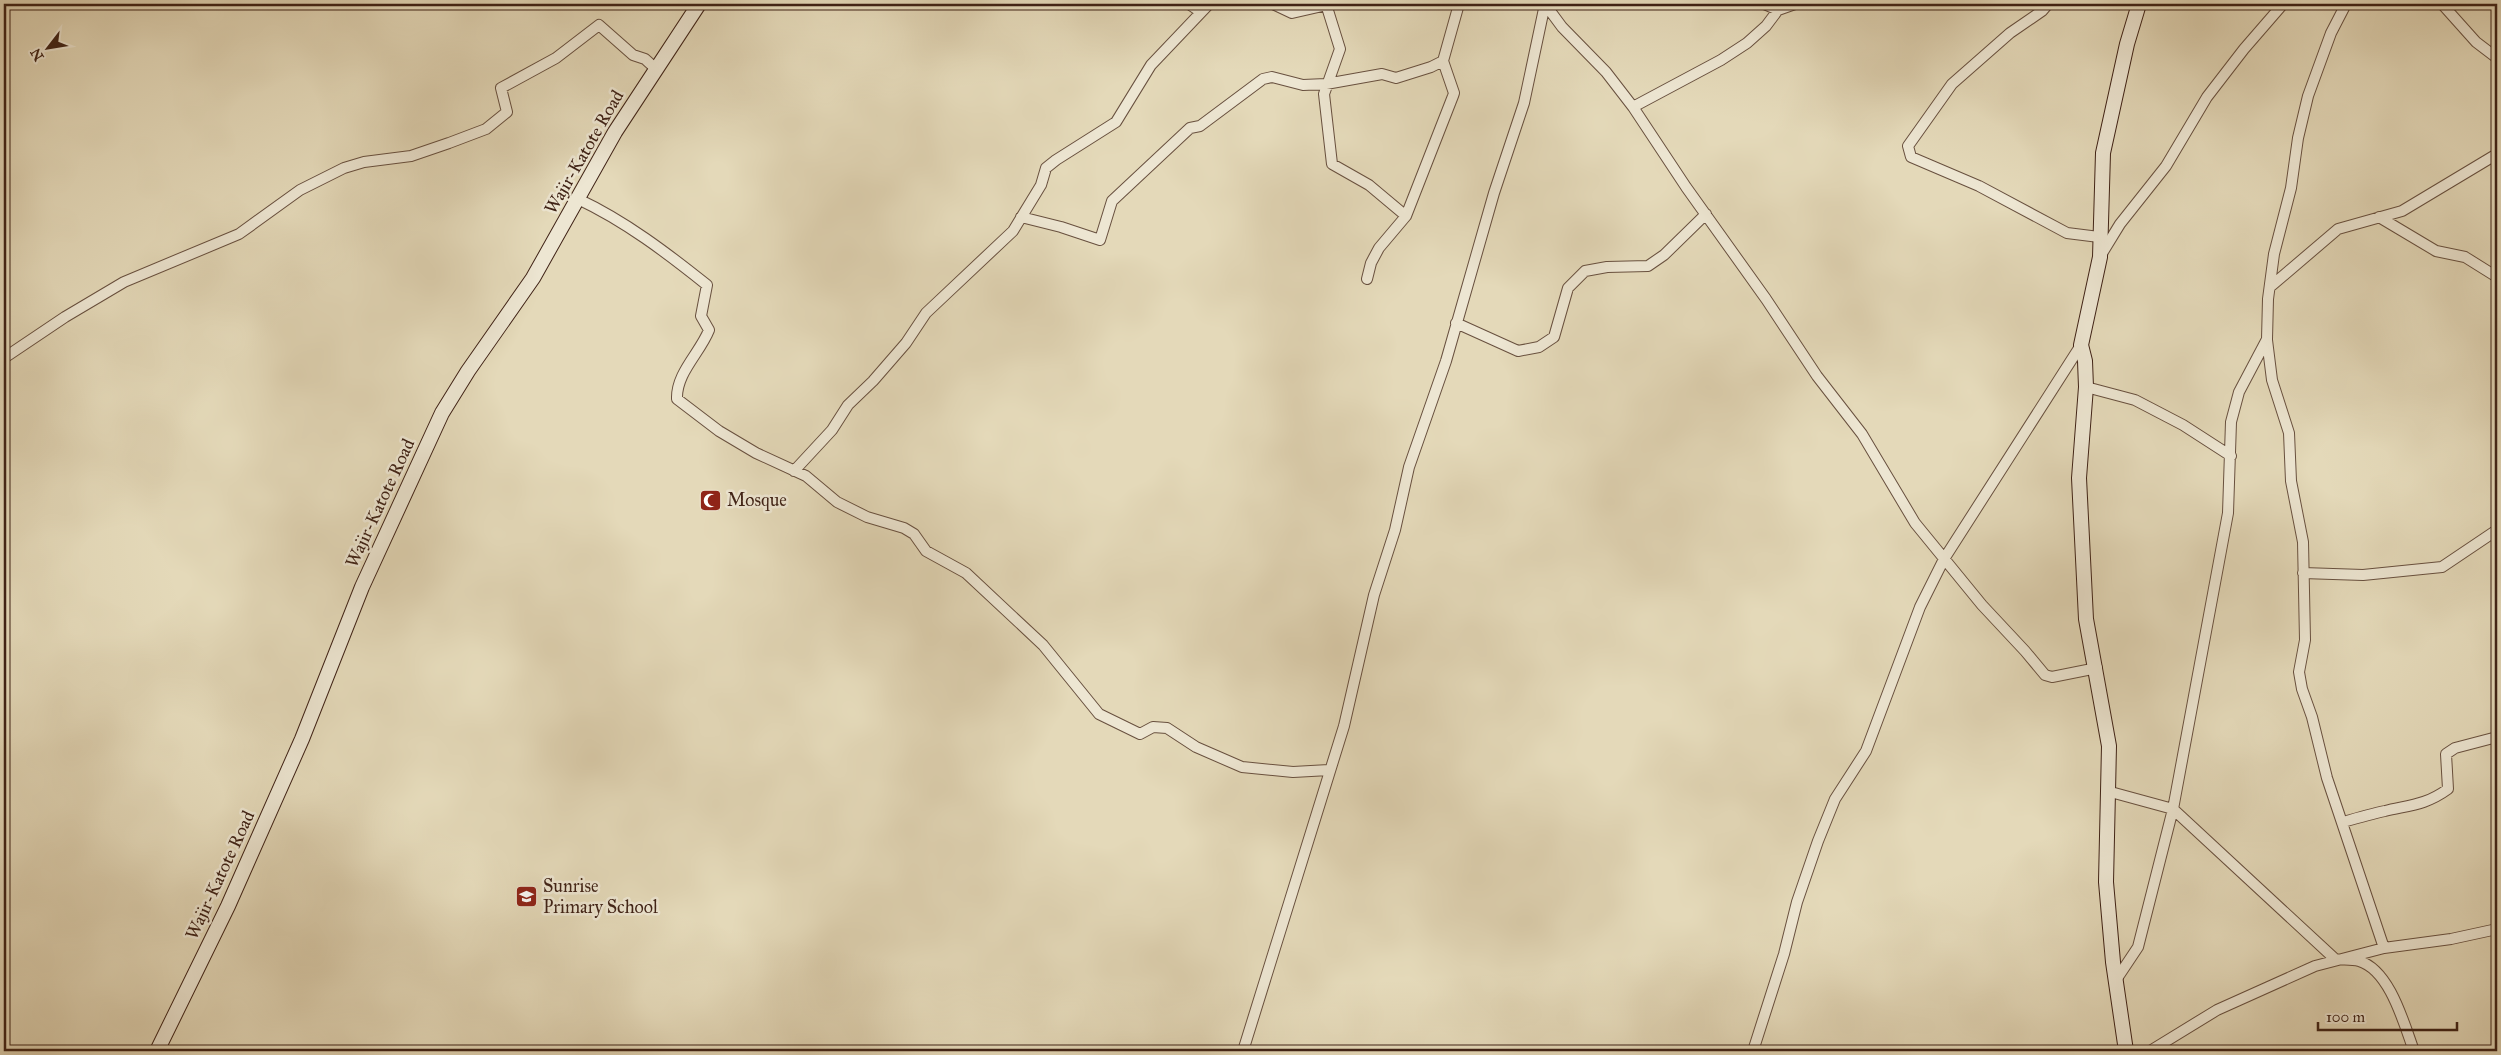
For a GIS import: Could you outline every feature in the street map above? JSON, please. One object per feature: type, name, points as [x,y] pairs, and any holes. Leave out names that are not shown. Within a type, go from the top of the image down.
[{"type":"street","name":"Wajir-Katote Road","points":[[157,1051],[232,897],[306,730],[362,587],[442,413],[468,371],[533,278],[615,132],[698,4]]},
{"type":"street","points":[[1189,4],[1201,12]]},
{"type":"street","points":[[794,470],[832,430],[848,405],[873,381],[906,343],[926,313],[1013,231],[1041,185],[1046,168],[1116,122],[1151,65],[1209,4]]},
{"type":"street","points":[[1273,4],[1292,13],[1326,4],[1340,49],[1336,65],[1326,84],[1324,103],[1332,164],[1370,185],[1406,216]]},
{"type":"street","points":[[1367,279],[1371,263],[1379,248],[1406,216],[1454,92],[1443,61],[1459,4]]},
{"type":"street","points":[[1545,4],[1562,27],[1606,72],[1633,106],[1817,376],[1862,434],[1915,523],[1944,559],[2045,675],[2052,678],[2096,668]]},
{"type":"street","points":[[1243,1051],[1344,726],[1374,595],[1395,530],[1409,467],[1524,103],[1545,4]]},
{"type":"street","points":[[1764,4],[1778,10]]},
{"type":"street","points":[[1633,106],[1721,60],[1747,43],[1766,26],[1778,10],[1795,4]]},
{"type":"street","points":[[2048,4],[2042,11],[1996,45],[1952,84],[1908,146],[1911,157],[1979,186],[2067,233],[2100,237]]},
{"type":"street","points":[[1753,1051],[1784,954],[1797,902],[1818,842],[1835,799],[1866,751],[1872,730],[1892,685],[1910,630],[1944,559],[2080,345],[2100,257],[2103,153],[2127,44],[2139,4]]},
{"type":"street","points":[[2100,257],[2120,224],[2166,166],[2207,97],[2244,49],[2283,4]]},
{"type":"street","points":[[2346,4],[2331,33],[2308,96],[2298,138],[2290,188],[2274,254],[2267,339],[2272,380],[2289,433],[2291,481],[2303,542],[2305,640],[2299,672],[2327,778],[2384,948]]},
{"type":"street","points":[[2442,4],[2476,42],[2497,58]]},
{"type":"street","points":[[4,358],[65,317],[124,282],[238,234],[300,190],[344,168],[364,162],[411,156],[486,129],[507,112],[501,88],[556,58],[599,25],[634,55],[645,59],[656,68]]},
{"type":"street","points":[[1021,217],[1061,227],[1100,240],[1112,202],[1190,128],[1200,126],[1263,79],[1272,77],[1303,85],[1326,84],[1382,74],[1396,78],[1432,67],[1443,61]]},
{"type":"street","points":[[2270,287],[2338,228],[2402,211],[2497,154]]},
{"type":"street","points":[[578,199],[599,209],[670,255],[707,286],[701,316],[709,330],[703,344],[681,378],[677,390],[678,399],[720,431],[756,453],[806,476],[837,502],[867,517],[904,528],[914,534],[926,551],[966,573],[1043,645],[1099,714],[1140,734],[1153,727],[1167,728],[1196,747],[1242,767],[1293,772],[1329,770]]},
{"type":"street","points":[[1456,323],[1518,351],[1538,346],[1554,336],[1568,288],[1585,271],[1607,267],[1648,266],[1660,258],[1706,214]]},
{"type":"street","points":[[2378,217],[2436,251],[2465,257],[2497,277]]},
{"type":"street","points":[[2116,980],[2138,947],[2173,809],[2228,513],[2231,422],[2240,392],[2267,339]]},
{"type":"street","points":[[2080,345],[2084,361],[2086,388],[2079,496],[2086,619],[2109,746],[2106,882],[2116,980],[2126,1051]]},
{"type":"street","points":[[2086,388],[2135,400],[2183,425],[2231,456]]},
{"type":"street","points":[[2303,573],[2363,576],[2442,567],[2497,530]]},
{"type":"street","points":[[2343,822],[2387,810],[2413,806],[2435,798],[2448,789],[2446,754],[2455,748],[2497,737]]},
{"type":"street","points":[[2107,791],[2173,809],[2335,959],[2359,961],[2373,970],[2390,990],[2414,1051]]},
{"type":"street","points":[[2150,1051],[2217,1010],[2315,966],[2335,959],[2384,948],[2451,939],[2497,929]]},
{"type":"place","name":"Mosque","points":[[711,500]]},
{"type":"place","name":"Sunrise Primary School","points":[[527,896]]}]
